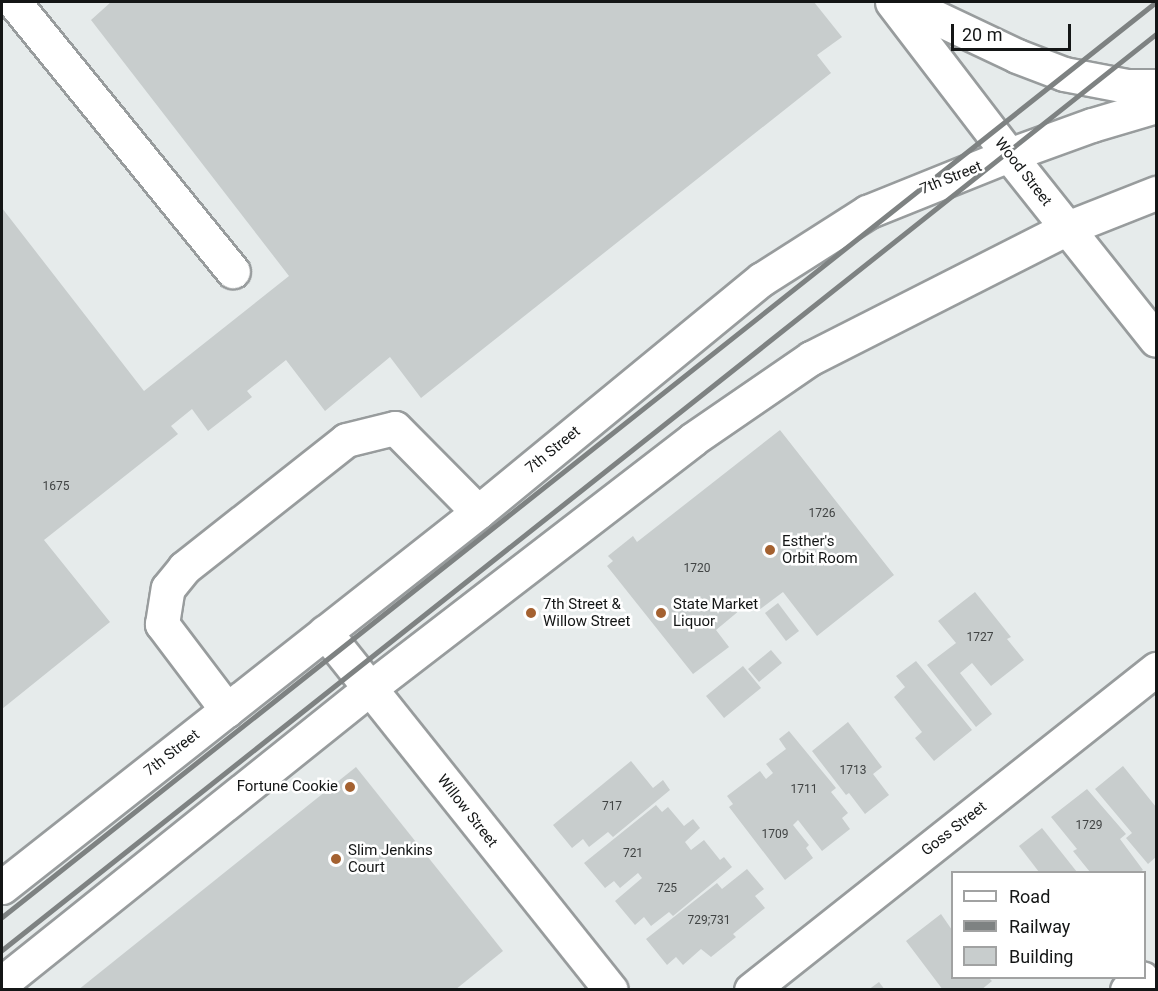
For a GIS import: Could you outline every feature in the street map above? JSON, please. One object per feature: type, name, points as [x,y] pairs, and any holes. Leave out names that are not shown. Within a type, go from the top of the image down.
[{"type":"main road","points":[[14,2],[233,271]]},
{"type":"main road","name":"Wood Street","points":[[892,2],[1009,155],[1156,340]]},
{"type":"main road","points":[[903,2],[1017,56],[1064,74],[1126,86],[1156,86]]},
{"type":"main road","name":"7th Street","points":[[2,887],[478,512],[762,279],[867,212],[1009,155],[1092,125],[1156,106]]},
{"type":"main road","points":[[2,983],[369,688],[693,439],[811,358],[1067,228],[1156,194]]},
{"type":"main road","points":[[227,710],[162,624],[168,588],[184,568],[337,447],[346,440],[395,428],[478,512]]},
{"type":"main road","name":"Willow Street","points":[[325,632],[611,990]]},
{"type":"main road","name":"Goss Street","points":[[751,990],[1156,669]]},
{"type":"main road","points":[[1127,990],[1141,979]]},
{"type":"building","points":[[111,2],[814,2],[842,37],[817,55],[831,73],[421,398],[390,357],[325,411],[286,360],[247,391],[252,397],[208,431],[192,409],[171,426],[178,434],[44,540],[110,622],[2,709],[2,208],[144,391],[289,276],[91,20]]},
{"type":"building","points":[[780,430],[894,575],[817,636],[783,592],[759,610],[752,600],[716,630],[729,647],[693,674],[607,566],[613,561],[608,556],[633,536],[637,542]]},
{"type":"building","points":[[975,592],[1011,637],[1007,639],[1024,660],[991,686],[972,663],[960,673],[992,714],[976,727],[927,665],[956,643],[938,621]]},
{"type":"building","points":[[778,603],[799,631],[786,641],[765,613]]},
{"type":"building","points":[[771,650],[782,663],[759,682],[748,669]]},
{"type":"building","points":[[916,661],[972,730],[934,761],[915,738],[922,732],[894,697],[905,687],[896,676]]},
{"type":"building","points":[[743,666],[761,688],[724,718],[706,696]]},
{"type":"building","points":[[848,722],[882,767],[873,774],[889,795],[865,814],[849,793],[846,795],[812,751]]},
{"type":"building","points":[[789,731],[836,788],[831,792],[848,813],[842,818],[850,829],[822,851],[798,820],[793,825],[809,845],[806,848],[813,858],[785,880],[729,807],[733,804],[727,796],[760,771],[766,779],[773,773],[766,764],[786,749],[779,739]]},
{"type":"building","points":[[631,761],[653,788],[663,780],[670,790],[613,837],[608,832],[589,847],[583,839],[572,848],[553,825]]},
{"type":"building","points":[[1123,766],[1156,807],[1156,857],[1148,864],[1126,838],[1132,833],[1095,789]]},
{"type":"building","name":"Slim Jenkins Court","points":[[356,767],[503,951],[455,990],[78,990]]},
{"type":"building","points":[[1087,789],[1126,834],[1120,839],[1143,870],[1089,871],[1073,851],[1077,849],[1051,817]]},
{"type":"building","points":[[656,805],[662,812],[668,807],[684,826],[693,819],[700,828],[685,842],[691,850],[704,840],[720,860],[724,857],[732,867],[673,916],[669,912],[651,926],[644,917],[635,925],[615,901],[642,878],[638,873],[620,888],[614,881],[605,888],[584,863]]},
{"type":"building","points":[[1042,828],[1076,871],[1038,871],[1019,846]]},
{"type":"building","points":[[747,869],[764,889],[755,896],[765,908],[733,934],[736,937],[711,957],[701,949],[683,965],[676,957],[667,965],[646,939],[717,883],[722,889]]},
{"type":"building","points":[[941,914],[951,929],[951,979],[990,979],[992,981],[981,990],[943,990],[906,941]]},
{"type":"building","points":[[879,982],[885,990],[868,990]]},
{"type":"railway","points":[[2,917],[1156,2]]},
{"type":"railway","points":[[2,950],[1156,34]]},
{"type":"place","name":"Esther's Orbit Room","points":[[770,550]]},
{"type":"place","name":"7th Street & Willow Street","points":[[531,613]]},
{"type":"place","name":"State Market Liquor","points":[[661,613]]},
{"type":"place","name":"Fortune Cookie","points":[[350,787]]},
{"type":"place","name":"Slim Jenkins Court","points":[[336,859]]}]
